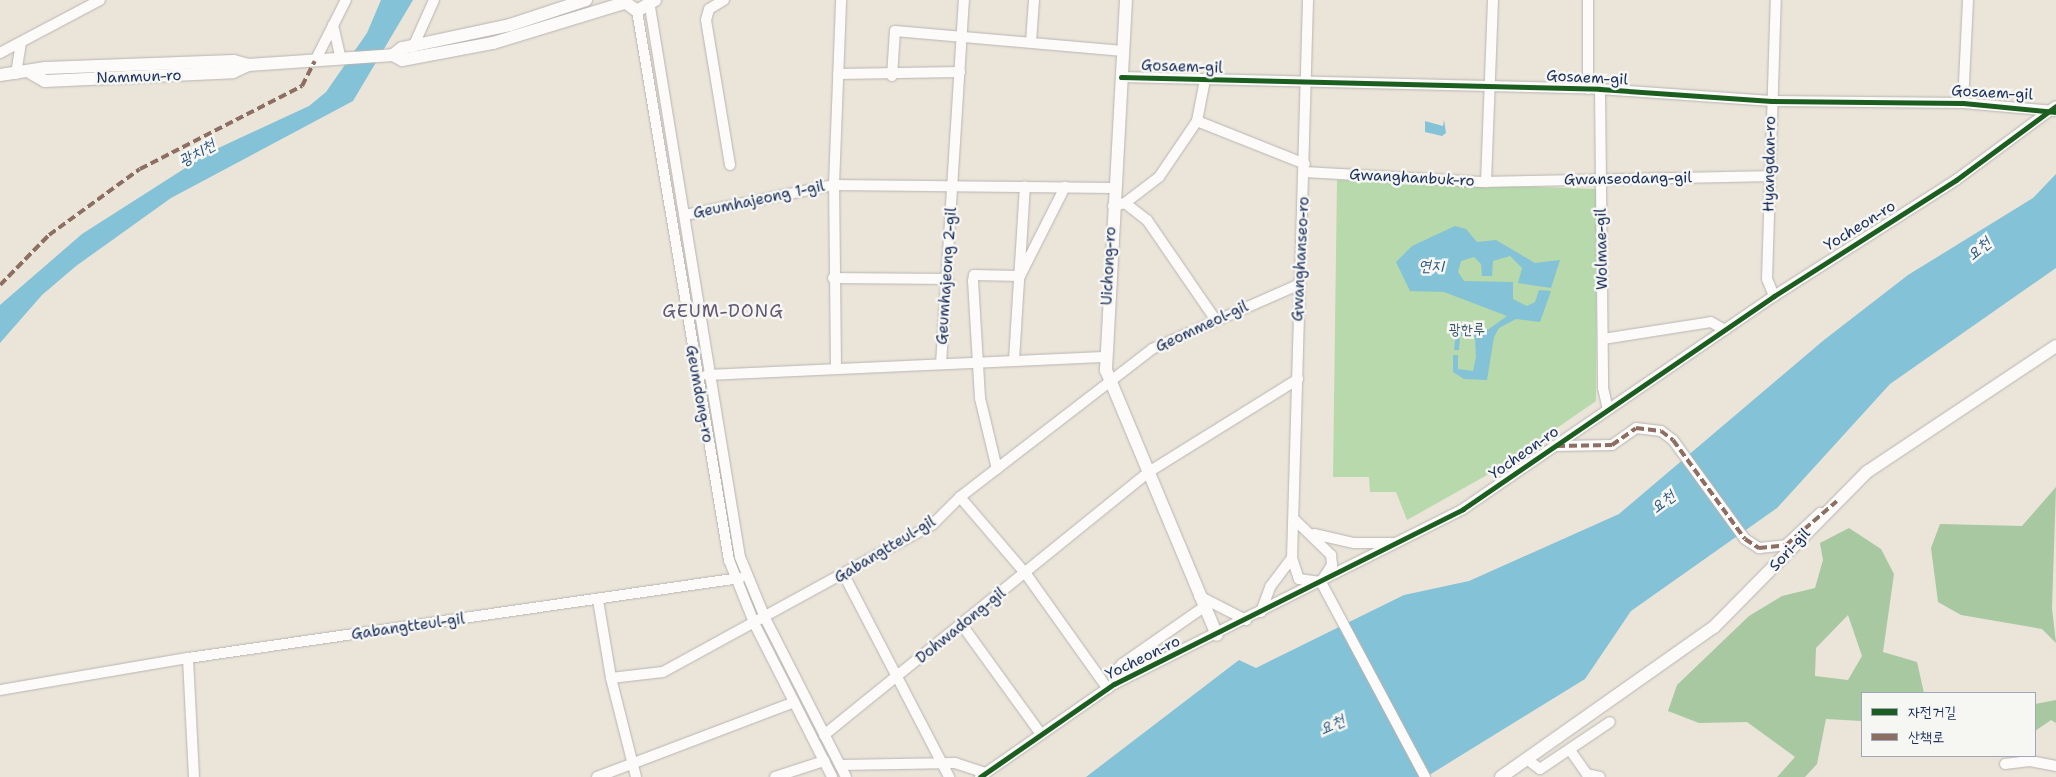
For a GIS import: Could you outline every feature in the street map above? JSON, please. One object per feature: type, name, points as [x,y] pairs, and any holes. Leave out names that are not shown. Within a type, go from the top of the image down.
[{"type":"main road","points":[[393,55],[413,47],[511,32],[586,0]]},
{"type":"main road","name":"Uichong-ro","points":[[1126,0],[1114,188],[1119,205],[1104,358],[1110,383],[1201,602],[1217,634]]},
{"type":"main road","points":[[393,55],[402,60],[623,2],[637,11]]},
{"type":"main road","name":"Geumdong-ro","points":[[637,11],[653,3]]},
{"type":"main road","name":"Nammun-ro","points":[[0,75],[31,73],[45,81],[233,72],[248,65],[393,55]]},
{"type":"main road","name":"Sori-gil","points":[[1502,777],[1714,628],[1836,501],[1867,472],[2056,346]]},
{"type":"street","points":[[3,50],[100,0]]},
{"type":"street","points":[[315,61],[346,0]]},
{"type":"street","points":[[413,47],[434,0]]},
{"type":"street","points":[[724,0],[709,9],[706,20],[730,165]]},
{"type":"street","name":"Geumhajeong 1-gil","points":[[836,368],[833,278],[834,185],[841,0]]},
{"type":"street","name":"Geumhajeong 2-gil","points":[[964,0],[948,279],[941,364],[1104,358]]},
{"type":"street","points":[[1031,42],[1034,0]]},
{"type":"street","name":"Gwanghanseo-ro","points":[[1292,558],[1308,82],[1308,0]]},
{"type":"street","name":"Gwanghanbuk-ro","points":[[1197,121],[1305,168],[1486,182],[1493,0]]},
{"type":"street","points":[[1588,0],[1588,89]]},
{"type":"street","name":"Hyangdan-ro","points":[[1774,296],[1767,279],[1776,0]]},
{"type":"street","points":[[1963,103],[1968,0]]},
{"type":"street","name":"Geumdong-ro","points":[[653,3],[707,374],[746,576],[766,620],[846,777]]},
{"type":"street","name":"Geumdong-ro","points":[[637,11],[720,516],[735,580],[755,625],[832,777]]},
{"type":"street","points":[[333,24],[343,59]]},
{"type":"street","points":[[892,76],[895,31],[962,35],[1123,51]]},
{"type":"street","points":[[16,74],[21,42]]},
{"type":"street","points":[[838,74],[892,76],[960,72]]},
{"type":"street","name":"Gosaem-gil","points":[[1121,77],[1600,89],[1772,101],[1963,103],[2055,109]]},
{"type":"street","points":[[1205,80],[1197,121],[1159,177],[1119,205],[1164,242],[1184,280],[1215,320]]},
{"type":"street","name":"Wolmae-gil","points":[[1600,89],[1603,339],[1608,409]]},
{"type":"street","name":"Yocheon-ro","points":[[840,765],[968,764],[982,775],[1111,686],[1246,620],[1463,509],[1774,296],[1956,180],[2055,109]]},
{"type":"street","name":"Gwanseodang-gil","points":[[1486,182],[1770,176]]},
{"type":"street","points":[[954,183],[1114,188]]},
{"type":"street","name":"Geumhajeong 1-gil","points":[[685,215],[834,185],[954,183]]},
{"type":"street","points":[[1014,360],[1025,186]]},
{"type":"street","points":[[1020,276],[1065,186]]},
{"type":"street","name":"Geumhajeong 2-gil","points":[[976,362],[974,275],[1020,276]]},
{"type":"street","points":[[833,278],[948,279]]},
{"type":"street","name":"Geommeol-gil","points":[[1110,383],[1152,350],[1215,320],[1300,284]]},
{"type":"street","points":[[1603,339],[1711,322],[1725,330]]},
{"type":"street","points":[[976,362],[997,469]]},
{"type":"street","points":[[707,374],[941,364]]},
{"type":"street","points":[[1147,473],[1298,379]]},
{"type":"street","name":"Gabangtteul-gil","points":[[766,620],[932,525],[960,497],[1110,383]]},
{"type":"street","points":[[1555,446],[1612,445],[1636,428],[1661,431],[1673,440],[1745,539],[1758,548],[1786,545],[1836,501]]},
{"type":"street","name":"Dohwadong-gil","points":[[824,735],[1026,574],[1147,473]]},
{"type":"street","points":[[960,497],[1026,574],[1111,686]]},
{"type":"street","points":[[1294,519],[1314,534],[1332,559],[1321,582]]},
{"type":"street","points":[[1314,534],[1354,542],[1397,542]]},
{"type":"street","points":[[1292,558],[1300,579],[1321,582]]},
{"type":"street","points":[[1261,612],[1270,587],[1292,558]]},
{"type":"street","points":[[844,575],[949,777]]},
{"type":"street","name":"Gabangtteul-gil","points":[[0,690],[188,658],[735,580],[746,576]]},
{"type":"street","points":[[1321,582],[1425,777]]},
{"type":"street","points":[[598,600],[611,678],[636,777]]},
{"type":"street","points":[[1111,686],[1115,672],[1122,664],[1201,602],[1246,620]]},
{"type":"street","points":[[611,678],[662,672],[766,620]]},
{"type":"street","points":[[962,625],[1041,734]]},
{"type":"street","points":[[188,658],[194,777]]},
{"type":"street","points":[[597,777],[633,765],[794,702]]},
{"type":"street","points":[[1528,760],[1540,769],[1610,722]]},
{"type":"street","points":[[1570,750],[1586,775],[1600,777]]},
{"type":"street","points":[[775,777],[824,761]]},
{"type":"street","points":[[2005,764],[2030,761],[2056,766]]},
{"type":"green space","name":"광한루","points":[[1337,180],[1597,189],[1596,401],[1496,470],[1407,520],[1396,492],[1370,492],[1369,477],[1333,477]]},
{"type":"green space","points":[[2056,487],[2052,608],[2056,643],[2042,629],[1961,615],[1938,602],[1931,548],[1940,524],[2022,526]]},
{"type":"green space","points":[[1849,528],[1881,549],[1894,574],[1883,652],[1917,662],[1924,692],[1861,692],[1861,721],[1826,719],[1817,764],[1805,777],[1777,777],[1795,757],[1747,722],[1699,723],[1668,711],[1677,685],[1749,616],[1782,596],[1815,588],[1823,560],[1820,543]],"holes":[[[1848,615],[1862,656],[1848,680],[1815,676],[1816,648]]]},
{"type":"green space","points":[[2056,700],[2056,723],[2051,720],[2036,730],[2036,704]]},
{"type":"water","points":[[381,0],[413,0],[353,101],[171,198],[76,266],[42,295],[0,343],[0,305],[82,234],[212,151],[309,106],[326,92],[367,33]]},
{"type":"water","points":[[1444,120],[1446,133],[1442,136],[1425,132],[1425,121],[1443,126]]},
{"type":"water","name":"요천","points":[[2056,174],[2056,268],[1890,384],[1777,508],[1631,611],[1585,679],[1426,777],[1086,777],[1239,660],[1256,668],[1404,595],[1469,581],[1619,514],[1824,340],[1908,275],[2033,198]]},
{"type":"water","name":"연지","points":[[1455,226],[1466,229],[1477,242],[1496,240],[1535,263],[1560,260],[1551,288],[1518,283],[1522,268],[1510,256],[1493,261],[1492,276],[1482,276],[1481,264],[1474,257],[1461,261],[1458,272],[1464,281],[1513,282],[1513,299],[1527,306],[1535,302],[1539,290],[1551,291],[1540,322],[1516,319],[1499,328],[1494,337],[1487,380],[1464,379],[1453,372],[1453,355],[1458,355],[1458,369],[1473,371],[1476,357],[1475,337],[1460,336],[1459,350],[1454,350],[1456,332],[1489,329],[1507,316],[1444,292],[1410,291],[1396,262],[1412,246]]},
{"type":"marked path","points":[[0,285],[49,235],[140,169],[302,86],[315,61]]},
{"type":"marked path","points":[[1557,446],[1612,445],[1636,428],[1661,431],[1673,440],[1745,539],[1759,548],[1786,545],[1837,501]]},
{"type":"cycle path","points":[[1121,77],[1600,89],[1772,101],[1963,103],[2055,112]]},
{"type":"cycle path","points":[[980,777],[1114,684],[1463,509],[1774,296],[1956,180],[2056,106]]},
{"type":"district","name":"GEUM-DONG","points":[[723,311]]},
{"type":"water label","name":"광치천","points":[[197,153]]}]
